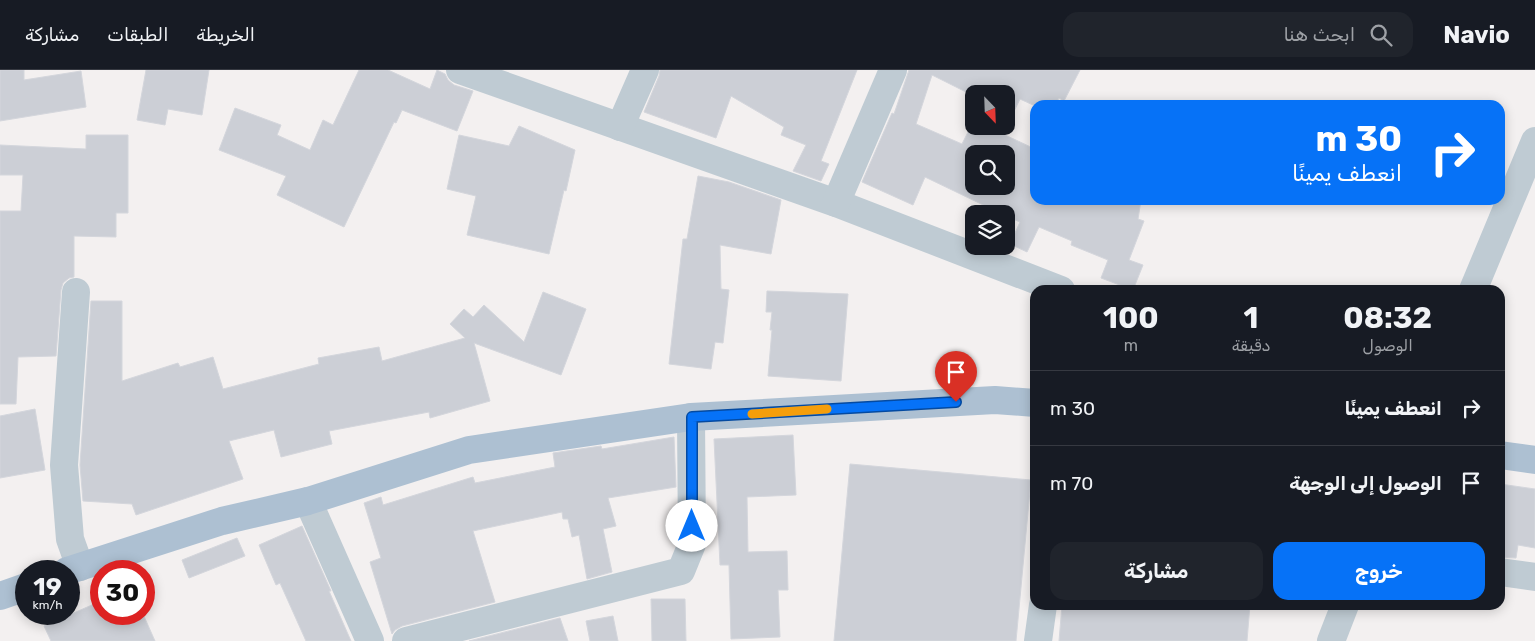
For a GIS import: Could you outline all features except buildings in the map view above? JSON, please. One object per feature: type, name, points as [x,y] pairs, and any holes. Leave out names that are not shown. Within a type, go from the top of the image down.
[{"type":"main road","points":[[80,567],[222,521],[308,501],[469,450],[692,417],[995,400],[1030,403]]},
{"type":"main road","points":[[1505,456],[1535,460]]},
{"type":"main road","points":[[0,596],[15,590]]},
{"type":"street","points":[[620,127],[645,70]]},
{"type":"street","points":[[836,203],[893,70]]},
{"type":"street","points":[[469,72],[836,203],[1048,285]]},
{"type":"street","points":[[1475,285],[1535,140]]},
{"type":"street","points":[[73,560],[64,465],[76,292]]},
{"type":"street","points":[[406,641],[681,571],[692,544],[692,417]]},
{"type":"street","points":[[308,501],[370,641]]},
{"type":"street","points":[[1505,573],[1535,577]]},
{"type":"street","points":[[1038,641],[1041,610]]},
{"type":"street","points":[[1331,641],[1343,610]]},
{"type":"slow traffic","points":[[752,414],[827,409]]},
{"type":"route","points":[[692,526],[692,417],[956,402]]}]
